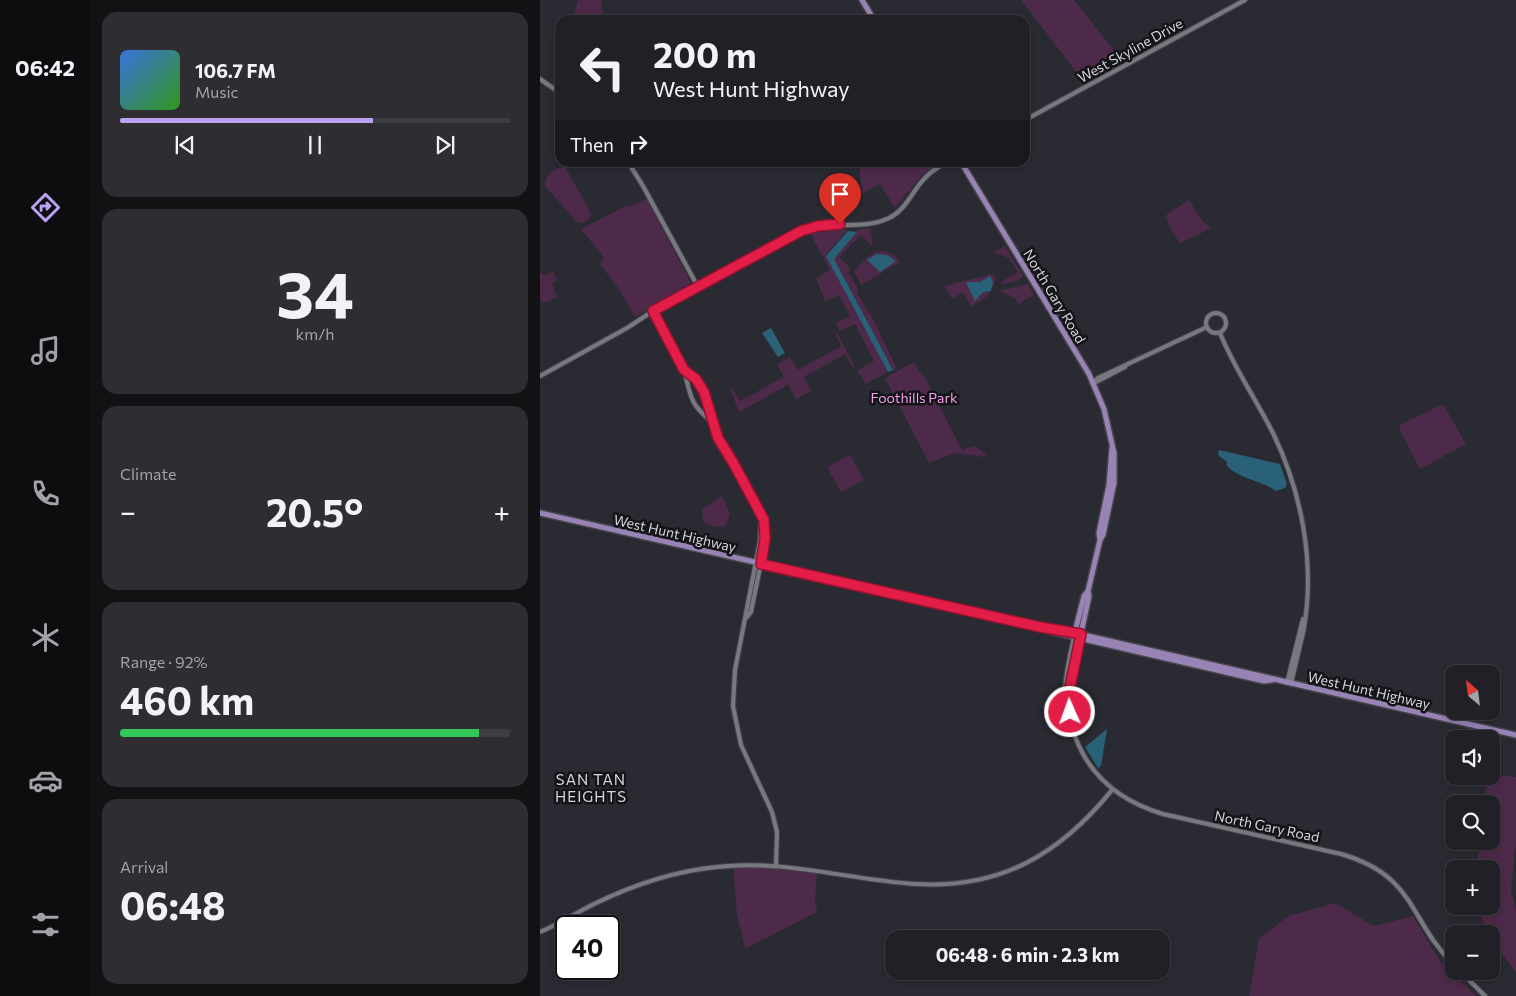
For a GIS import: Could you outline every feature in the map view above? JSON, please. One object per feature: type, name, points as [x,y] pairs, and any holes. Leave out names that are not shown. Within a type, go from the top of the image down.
[{"type":"main road","points":[[862,0],[871,15]]},
{"type":"main road","name":"North Gary Road","points":[[964,167],[1094,383],[1104,409],[1115,465],[1113,489],[1088,592],[1087,608],[1077,635]]},
{"type":"main road","name":"West Hunt Highway","points":[[540,513],[1040,627],[1042,630],[1077,635],[1232,671],[1264,681],[1275,680],[1516,735]]},
{"type":"main road","name":"North Gary Road","points":[[1077,635],[1083,599],[1088,592]]},
{"type":"main road","points":[[1083,599],[1087,608]]},
{"type":"street","name":"West Skyline Drive","points":[[1030,117],[1245,0]]},
{"type":"street","points":[[540,79],[555,90]]},
{"type":"street","points":[[631,167],[644,186],[698,287]]},
{"type":"street","points":[[540,376],[628,328],[653,311],[810,227],[874,222],[890,217],[900,210],[926,177],[940,167]]},
{"type":"street","points":[[653,311],[684,370],[691,397],[698,408],[711,421]]},
{"type":"street","points":[[1219,313],[1227,323],[1225,329],[1220,333],[1213,333],[1207,327],[1206,320],[1210,315],[1219,313]]},
{"type":"street","points":[[1094,383],[1097,379],[1207,327]]},
{"type":"street","points":[[1220,333],[1235,368],[1275,438],[1294,489],[1303,524],[1307,552],[1308,587],[1304,626],[1289,683]]},
{"type":"street","points":[[684,370],[696,379],[704,392],[710,406],[711,421],[720,443],[734,464],[761,516],[760,570],[751,612],[746,618]]},
{"type":"street","points":[[759,563],[754,569],[746,618],[734,670],[733,706],[741,745],[772,812],[777,837],[776,865]]},
{"type":"street","name":"North Gary Road","points":[[1077,635],[1070,687],[1070,722],[1085,759],[1112,790],[1138,806],[1163,814],[1341,854],[1369,864],[1400,888],[1445,955]]},
{"type":"street","points":[[540,932],[613,896],[657,879],[716,867],[776,865],[916,884],[950,884],[987,878],[1023,865],[1054,848],[1092,814],[1112,790]]},
{"type":"street","points":[[1469,980],[1484,996]]},
{"type":"green space","points":[[578,0],[601,0],[603,15],[574,15]]},
{"type":"green space","points":[[1021,0],[1074,0],[1116,53],[1128,58],[1084,82]]},
{"type":"green space","points":[[567,167],[566,169],[589,209],[588,211],[592,213],[588,220],[582,223],[576,221],[545,186],[546,178],[559,168]]},
{"type":"green space","points":[[859,167],[934,167],[923,174],[895,208],[880,184],[862,194]]},
{"type":"green space","points":[[647,199],[691,283],[635,317],[619,289],[600,264],[604,258],[581,229],[627,205],[628,207]]},
{"type":"green space","points":[[1189,200],[1203,222],[1212,228],[1180,243],[1171,230],[1166,215]]},
{"type":"green space","points":[[870,228],[873,247],[861,235],[839,257],[851,268],[848,272],[897,369],[893,370],[834,259],[857,232],[856,230]]},
{"type":"green space","points":[[848,229],[826,255],[888,372],[866,384],[857,371],[874,361],[855,324],[840,331],[836,323],[850,316],[839,295],[825,301],[816,278],[830,270],[810,233]]},
{"type":"green space","points":[[1005,246],[1023,276],[1017,281],[1002,284],[1001,282],[1018,272],[1009,258],[993,252]]},
{"type":"green space","points":[[885,251],[895,256],[900,262],[861,285],[854,271],[871,255]]},
{"type":"green space","points":[[553,271],[557,280],[552,283],[557,297],[543,303],[540,299],[540,272],[545,276]]},
{"type":"green space","points":[[992,274],[996,277],[990,292],[985,298],[971,306],[963,292],[952,299],[944,286]]},
{"type":"green space","points":[[1028,284],[1034,295],[1018,304],[1015,298],[999,291]]},
{"type":"green space","points":[[835,333],[837,333],[854,365],[853,368],[845,354],[804,377],[811,391],[796,399],[788,385],[739,412],[730,389],[732,388],[740,401],[784,377],[777,364],[790,357],[798,370],[841,346]]},
{"type":"green space","name":"Foothills Park","points":[[914,362],[923,374],[962,450],[974,446],[986,454],[984,457],[955,453],[929,463],[885,378]]},
{"type":"green space","points":[[1443,404],[1466,444],[1420,469],[1399,428],[1400,425]]},
{"type":"green space","points":[[850,455],[864,480],[841,492],[827,467]]},
{"type":"green space","points":[[722,496],[730,513],[727,523],[722,527],[708,525],[703,521],[702,509]]},
{"type":"green space","points":[[1500,775],[1516,777],[1516,842],[1511,891],[1516,911],[1516,972],[1500,951],[1500,925],[1485,925],[1480,915],[1500,915],[1500,860],[1477,860],[1479,850],[1500,850],[1500,795],[1485,795],[1487,785],[1500,785]]},
{"type":"green space","points":[[733,865],[817,871],[815,900],[817,912],[745,949],[737,914]]},
{"type":"green space","points":[[1335,903],[1374,926],[1413,916],[1439,960],[1445,966],[1445,980],[1460,980],[1476,996],[1249,996],[1259,938],[1289,916]]},
{"type":"water","points":[[848,231],[857,232],[834,259],[893,370],[888,372],[826,256]]},
{"type":"water","points":[[877,254],[887,255],[896,261],[880,272],[867,260]]},
{"type":"water","points":[[990,276],[993,282],[991,291],[983,292],[975,301],[966,282],[980,282]]},
{"type":"water","points":[[771,328],[785,353],[778,357],[762,333]]},
{"type":"water","points":[[1219,450],[1280,464],[1287,484],[1285,488],[1276,491],[1238,474],[1227,466],[1227,462],[1218,455]]},
{"type":"water","points":[[1107,729],[1101,766],[1098,768],[1085,747]]},
{"type":"district","name":"SAN TAN HEIGHTS","points":[[591,788]]},
{"type":"route","points":[[840,224],[810,227],[801,231],[653,311],[684,370],[696,379],[707,396],[712,417],[711,421],[718,438],[764,520],[765,539],[761,564],[1040,627],[1081,634],[1070,681],[1070,712]]}]
